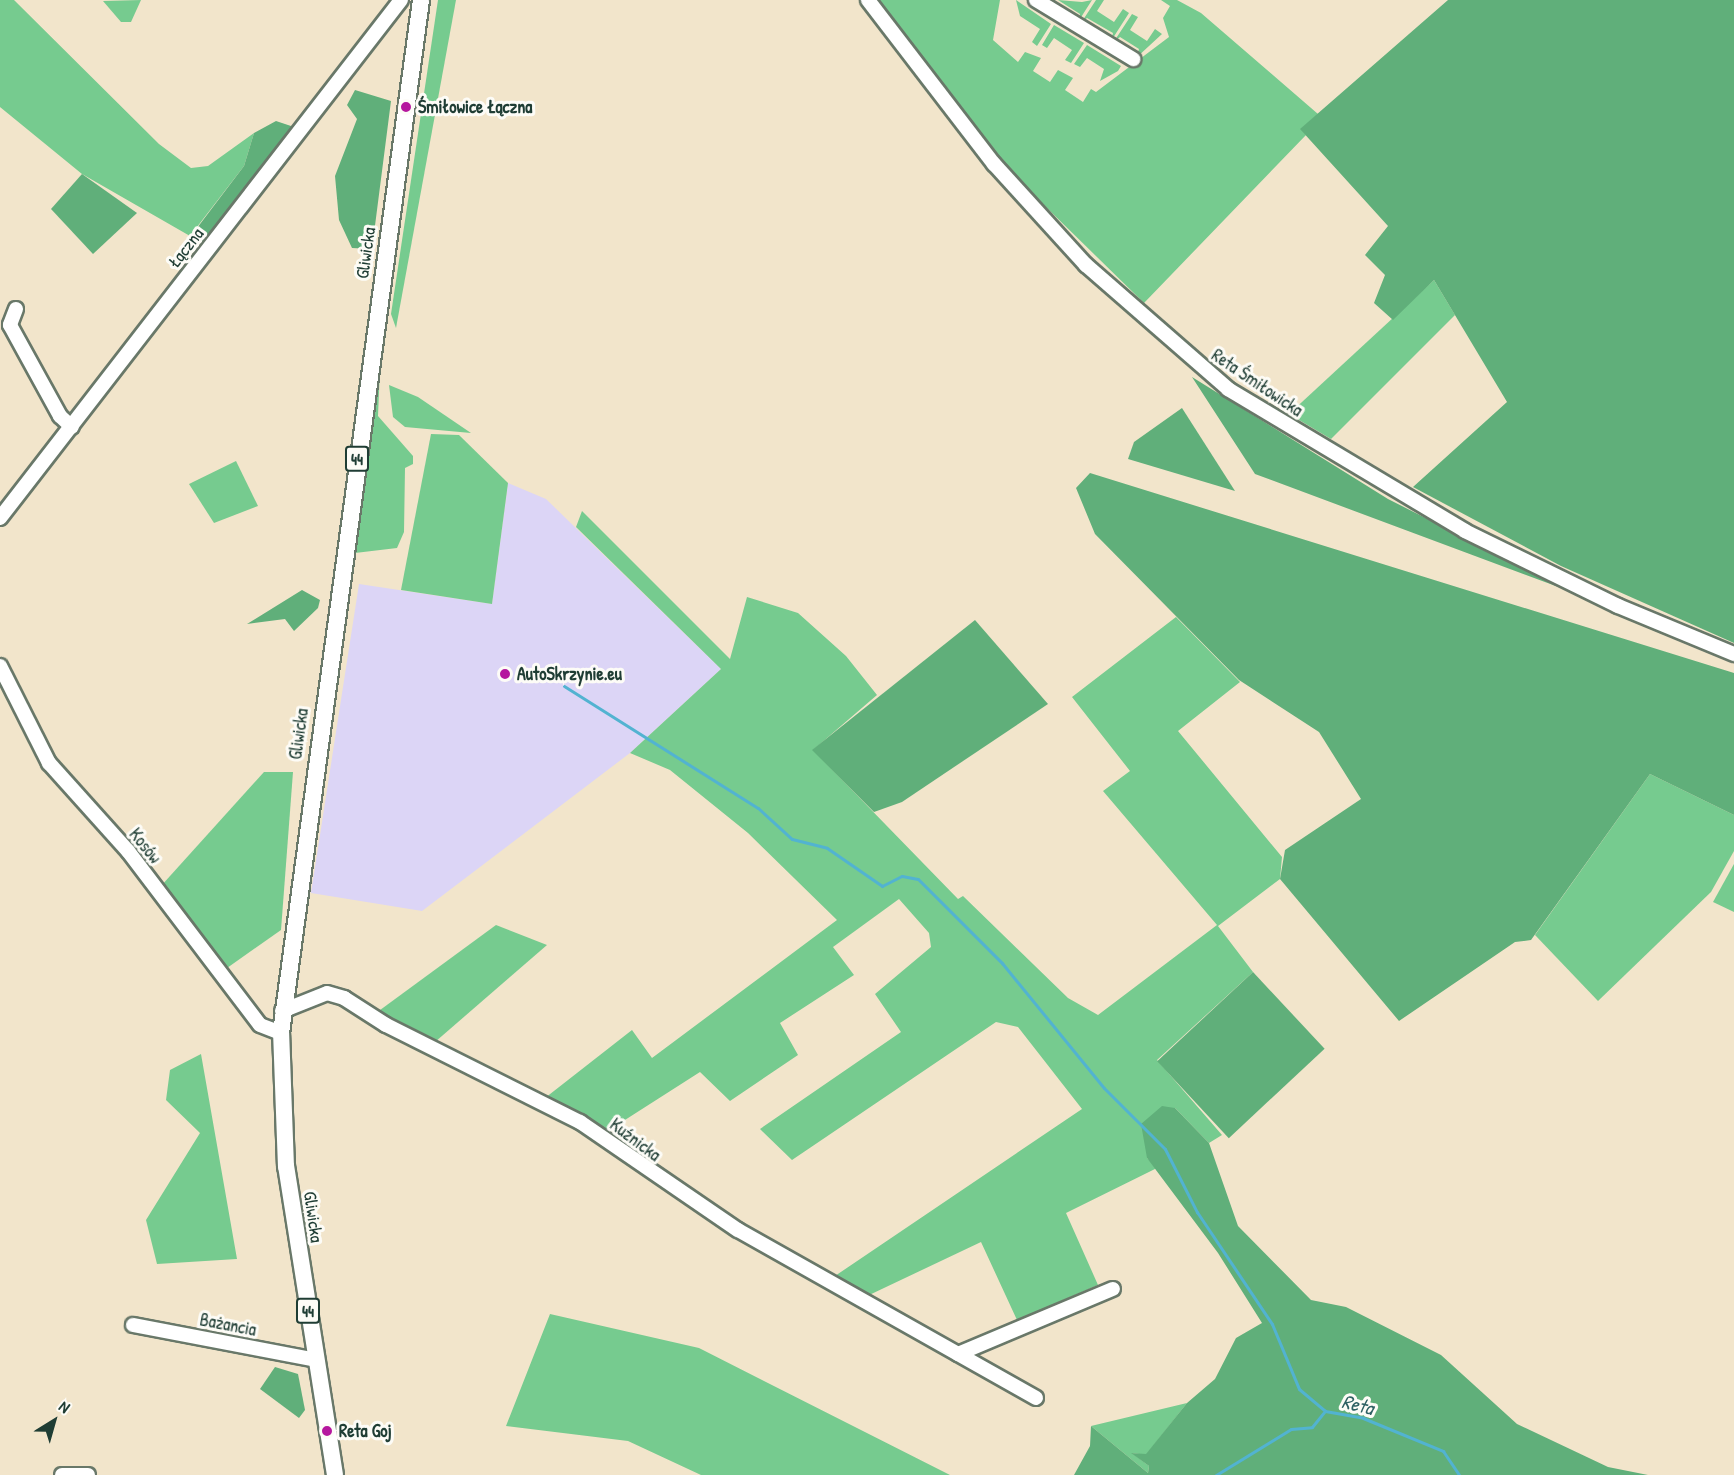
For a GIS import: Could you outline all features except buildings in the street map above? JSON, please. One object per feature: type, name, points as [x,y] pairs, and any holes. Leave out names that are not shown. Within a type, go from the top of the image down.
[{"type":"main road","name":"Gliwicka","points":[[335,1475],[286,1167],[282,1011],[421,0]]},
{"type":"street","name":"Łączna","points":[[0,518],[401,0]]},
{"type":"street","name":"Reta Śmiłowicka","points":[[868,0],[993,164],[1086,265],[1228,389],[1464,531],[1629,611],[1734,654]]},
{"type":"street","points":[[1036,0],[1133,59]]},
{"type":"street","points":[[16,309],[10,325],[60,416],[72,427]]},
{"type":"street","name":"Kosów","points":[[0,666],[49,763],[128,851],[260,1025],[281,1033]]},
{"type":"street","name":"Kuźnicka","points":[[282,1011],[327,993],[344,998],[386,1025],[580,1122],[738,1230],[1036,1398]]},
{"type":"street","points":[[958,1354],[1113,1289]]},
{"type":"street","name":"Bażancia","points":[[133,1325],[316,1360]]},
{"type":"street","points":[[62,1475],[88,1475]]},
{"type":"shaded area","points":[[508,483],[546,499],[721,669],[630,753],[422,911],[311,893],[359,584],[492,604]]},
{"type":"green space","points":[[0,0],[14,0],[159,144],[191,168],[208,166],[254,133],[244,166],[190,236],[82,174],[0,107]]},
{"type":"green space","points":[[141,0],[131,22],[121,22],[103,1]]},
{"type":"green space","points":[[438,0],[456,0],[396,328],[391,314]]},
{"type":"green space","points":[[879,0],[1000,0],[993,40],[1018,62],[1025,52],[1041,58],[1033,71],[1050,82],[1058,70],[1073,78],[1065,90],[1083,102],[1091,89],[1096,92],[1169,37],[1163,18],[1170,6],[1161,0],[1177,0],[1201,13],[1318,114],[1301,129],[1306,135],[1144,303],[1005,167]]},
{"type":"green space","points":[[1016,0],[1051,24],[1037,46],[1032,42],[1040,29],[1020,16]]},
{"type":"green space","points":[[1058,0],[1082,2],[1092,0],[1078,22],[1080,14]]},
{"type":"green space","points":[[1096,0],[1104,0],[1097,11],[1114,22],[1123,9],[1129,13],[1111,41],[1113,33],[1087,18],[1081,23]]},
{"type":"green space","points":[[1448,0],[1734,0],[1734,643],[1561,566],[1413,487],[1507,402],[1434,280],[1393,320],[1374,303],[1385,275],[1365,255],[1388,226],[1300,129]]},
{"type":"green space","points":[[1132,14],[1138,17],[1130,30],[1147,41],[1155,29],[1162,34],[1136,58],[1139,49],[1120,37],[1113,43]]},
{"type":"green space","points":[[1054,25],[1084,43],[1071,63],[1065,60],[1072,50],[1054,38],[1047,48],[1042,45]]},
{"type":"green space","points":[[1087,45],[1121,66],[1118,71],[1100,81],[1104,69],[1087,58],[1080,67],[1074,64]]},
{"type":"green space","points":[[355,90],[391,101],[372,249],[352,248],[339,220],[335,176],[357,119],[347,105]]},
{"type":"green space","points":[[276,121],[294,127],[204,243],[194,232],[244,166],[254,133]]},
{"type":"green space","points":[[82,174],[137,213],[93,254],[51,209]]},
{"type":"green space","points":[[1434,280],[1455,315],[1331,439],[1289,414]]},
{"type":"green space","points":[[380,368],[378,416],[413,456],[413,464],[405,468],[404,532],[397,548],[355,553]]},
{"type":"green space","points":[[1192,377],[1388,499],[1572,592],[1255,474]]},
{"type":"green space","points":[[389,385],[418,397],[471,433],[405,427],[393,417]]},
{"type":"green space","points":[[1182,408],[1235,491],[1128,459],[1134,442]]},
{"type":"green space","points":[[431,434],[459,435],[508,483],[492,604],[401,590]]},
{"type":"green space","points":[[236,461],[258,506],[214,523],[189,484]]},
{"type":"green space","points":[[1090,473],[1734,673],[1734,815],[1650,774],[1531,940],[1515,942],[1399,1021],[1280,879],[1285,850],[1361,799],[1319,732],[1239,680],[1095,534],[1076,488]]},
{"type":"green space","points":[[582,511],[730,659],[747,597],[798,613],[846,656],[877,695],[813,750],[958,899],[963,896],[1068,998],[1098,1015],[1217,925],[1103,791],[1130,771],[1072,697],[1176,617],[1240,682],[1178,731],[1282,857],[1280,879],[1218,926],[1253,972],[1157,1060],[1222,1135],[1209,1143],[1175,1108],[1147,1158],[1157,1168],[1066,1213],[1098,1285],[1017,1320],[981,1242],[865,1297],[832,1278],[1082,1109],[1018,1027],[996,1022],[792,1160],[760,1129],[901,1032],[875,994],[931,947],[929,933],[899,899],[833,947],[854,975],[780,1023],[798,1055],[730,1101],[700,1072],[603,1134],[545,1098],[632,1030],[652,1058],[837,920],[748,833],[670,770],[630,753],[721,669],[576,527]]},
{"type":"green space","points":[[302,590],[320,600],[318,608],[294,631],[285,619],[247,624]]},
{"type":"green space","points":[[975,620],[1048,704],[902,802],[874,812],[812,750]]},
{"type":"green space","points":[[264,772],[293,772],[281,930],[220,973],[161,886]]},
{"type":"green space","points":[[1650,774],[1734,815],[1734,851],[1711,892],[1598,1001],[1535,935]]},
{"type":"green space","points":[[1734,864],[1734,912],[1713,902]]},
{"type":"green space","points":[[496,925],[547,945],[435,1042],[376,1013]]},
{"type":"green space","points":[[1253,972],[1325,1049],[1229,1138],[1157,1061]]},
{"type":"green space","points":[[201,1054],[237,1259],[157,1264],[146,1220],[200,1133],[166,1100],[170,1070]]},
{"type":"green space","points":[[1162,1106],[1175,1108],[1209,1143],[1238,1226],[1311,1300],[1346,1307],[1441,1355],[1517,1424],[1608,1467],[1648,1475],[1074,1475],[1090,1446],[1091,1426],[1148,1473],[1149,1466],[1131,1453],[1146,1454],[1187,1403],[1215,1379],[1236,1338],[1262,1323],[1218,1253],[1147,1158],[1141,1124]]},
{"type":"green space","points":[[550,1314],[699,1348],[950,1475],[701,1475],[628,1441],[506,1426]]},
{"type":"green space","points":[[275,1367],[298,1374],[305,1410],[299,1418],[260,1389]]},
{"type":"green space","points":[[1187,1403],[1146,1455],[1132,1453],[1149,1466],[1148,1473],[1091,1426]]},
{"type":"waterway","points":[[564,686],[758,808],[792,839],[827,848],[882,886],[902,876],[918,879],[1002,963],[1104,1088],[1165,1149],[1197,1212],[1272,1324],[1299,1389],[1325,1411],[1363,1418],[1443,1451],[1459,1475]]},
{"type":"waterway","name":"Reta","points":[[1216,1475],[1291,1429],[1312,1427],[1325,1411]]},
{"type":"place","name":"Śmiłowice Łączna","points":[[406,107]]},
{"type":"place","name":"AutoSkrzynie.eu","points":[[505,674]]},
{"type":"place","name":"Reta Goj","points":[[327,1431]]}]
